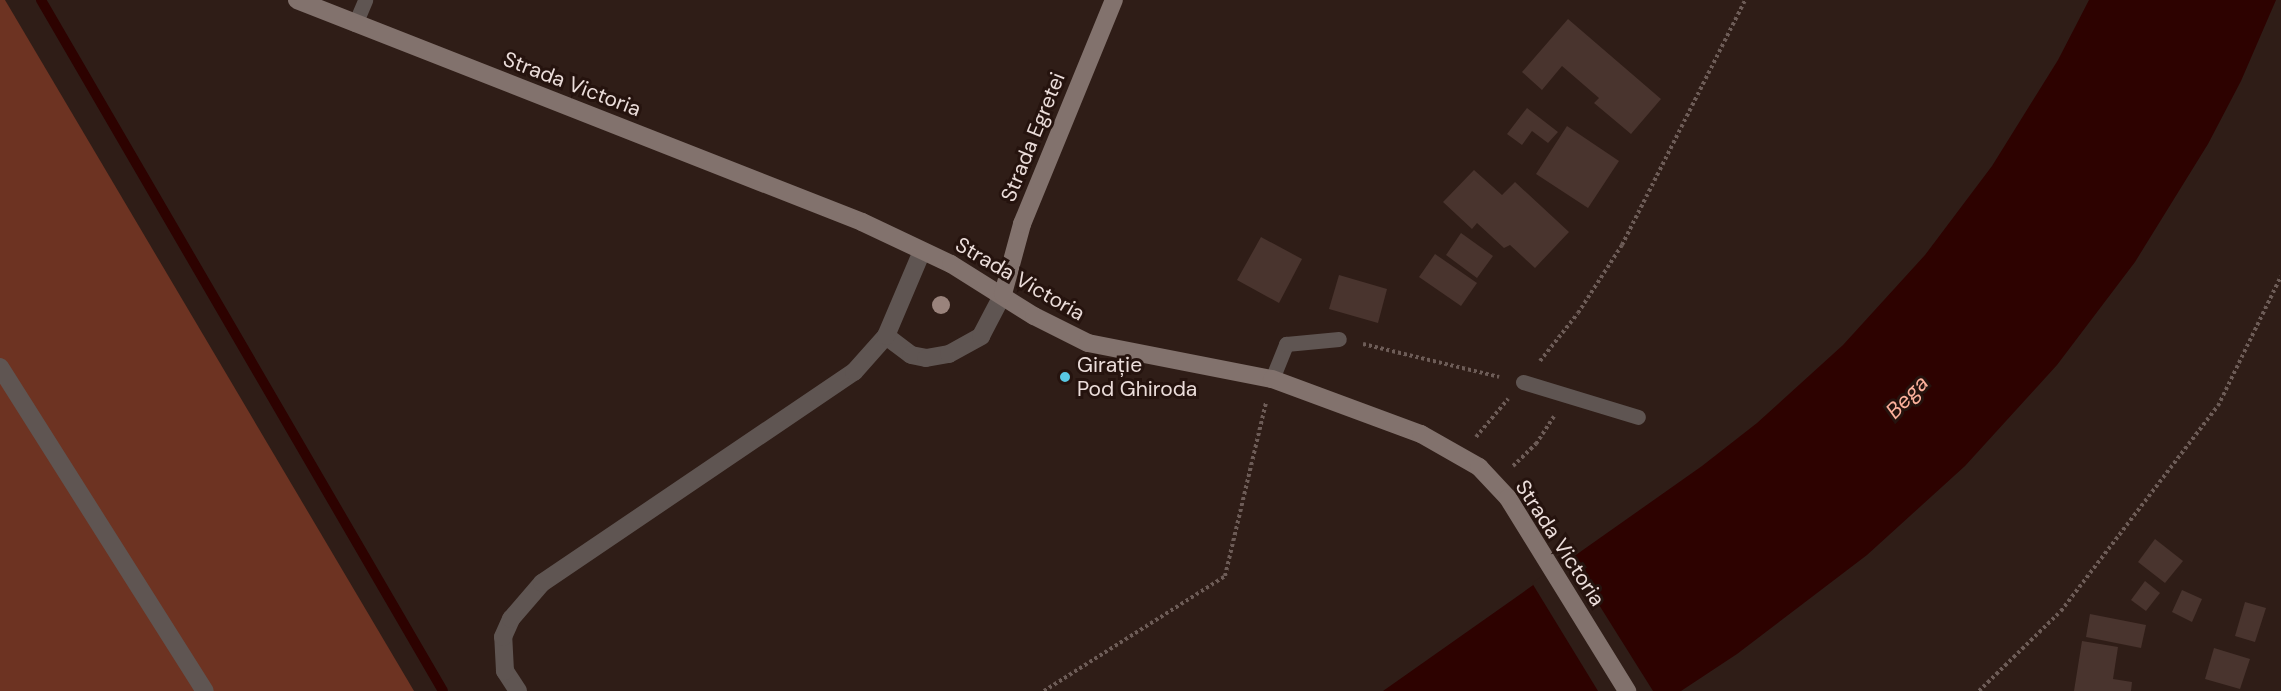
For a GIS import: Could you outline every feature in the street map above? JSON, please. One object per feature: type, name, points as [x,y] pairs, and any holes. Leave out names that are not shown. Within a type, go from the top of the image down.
[{"type":"street","name":"Strada Victoria","points":[[297,0],[862,222],[951,264],[1003,294],[1034,316],[1088,343],[1272,379],[1421,434],[1479,467],[1508,498],[1627,691]]},
{"type":"street","name":"Strada Egretei","points":[[1003,294],[1022,224],[1114,0]]},
{"type":"street","points":[[518,691],[505,671],[503,637],[511,619],[542,583],[854,372],[886,336],[922,251]]},
{"type":"street","points":[[886,336],[911,355],[926,358],[949,354],[981,336],[1003,294]]},
{"type":"street","points":[[0,367],[205,691]]},
{"type":"lane","points":[[355,24],[365,0]]},
{"type":"lane","points":[[1272,379],[1286,344],[1339,339]]},
{"type":"lane","points":[[1523,382],[1638,417]]},
{"type":"path","points":[[1460,455],[1578,313],[1622,245],[1744,0]]},
{"type":"path","points":[[1979,691],[2061,611],[2218,406],[2281,276]]},
{"type":"path","points":[[1339,339],[1523,382]]},
{"type":"path","points":[[1044,691],[1226,576],[1272,379]]},
{"type":"path","points":[[1495,483],[1536,444],[1568,396]]},
{"type":"shaded area","points":[[0,0],[5,0],[414,691],[0,691]]},
{"type":"water","name":"Bega","points":[[2089,0],[2276,0],[2241,81],[2208,144],[2135,262],[2057,365],[1965,466],[1867,555],[1737,654],[1681,691],[1383,691],[1702,466],[1757,423],[1843,345],[1925,255],[1992,166],[2058,60]]},
{"type":"pier","points":[[1569,557],[1653,691],[1598,691],[1532,583]]},
{"type":"building","points":[[1568,19],[1661,99],[1631,134],[1594,103],[1599,98],[1562,66],[1542,90],[1522,72]]},
{"type":"building","points":[[1527,108],[1558,132],[1548,143],[1532,131],[1522,145],[1507,134]]},
{"type":"building","points":[[1567,126],[1619,161],[1588,208],[1536,174]]},
{"type":"building","points":[[1474,170],[1502,195],[1515,182],[1569,232],[1535,268],[1510,245],[1504,248],[1477,223],[1472,229],[1443,202]]},
{"type":"building","points":[[1461,233],[1493,256],[1477,278],[1446,255]]},
{"type":"building","points":[[1261,237],[1302,259],[1279,303],[1237,280]]},
{"type":"building","points":[[1435,254],[1477,283],[1461,306],[1419,277]]},
{"type":"building","points":[[1339,275],[1387,289],[1378,323],[1329,309]]},
{"type":"building","points":[[2155,539],[2183,561],[2165,583],[2138,562]]},
{"type":"building","points":[[2145,581],[2160,593],[2146,611],[2131,600]]},
{"type":"building","points":[[2182,590],[2202,599],[2192,622],[2172,612]]},
{"type":"building","points":[[2245,602],[2266,608],[2255,642],[2235,636]]},
{"type":"building","points":[[2090,614],[2146,625],[2141,648],[2086,637]]},
{"type":"building","points":[[2082,641],[2118,647],[2113,679],[2132,682],[2131,691],[2074,691]]},
{"type":"building","points":[[2214,648],[2250,659],[2240,689],[2205,679]]},
{"type":"waterway","points":[[41,0],[443,691]]},
{"type":"place","name":"Girație Pod Ghiroda","points":[[1065,377]]}]
